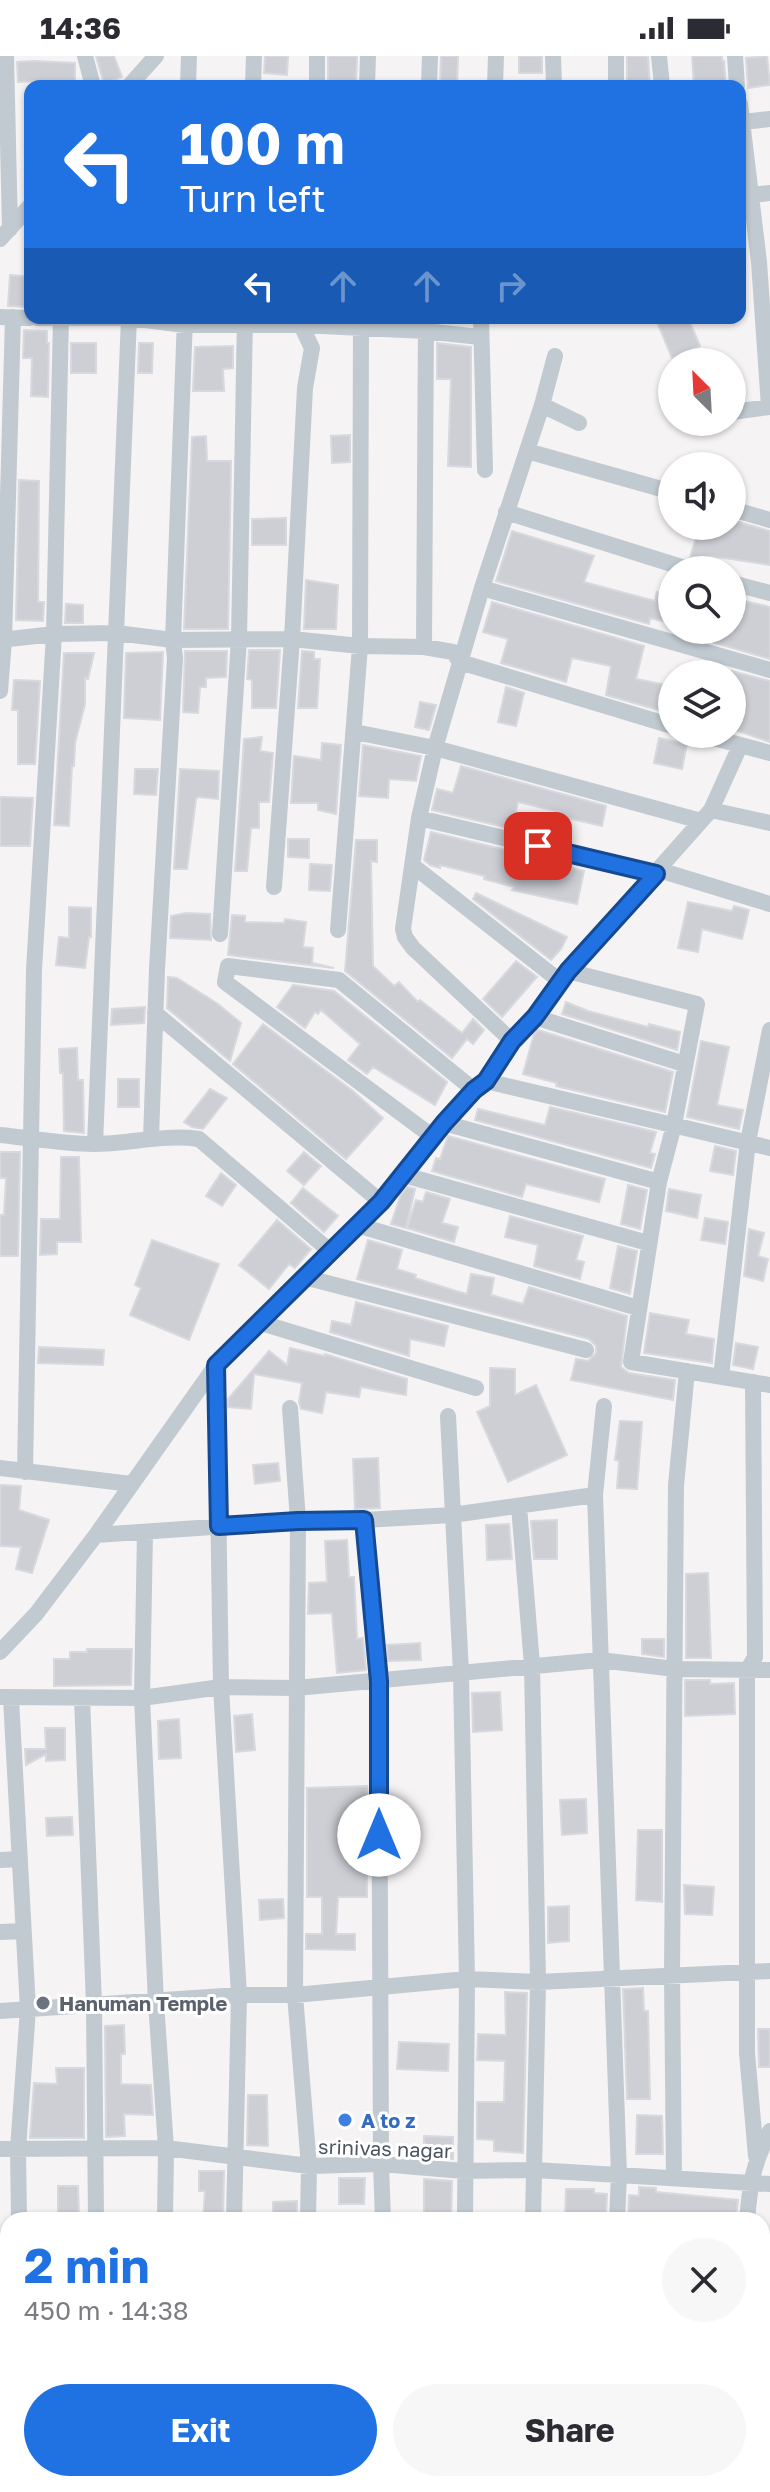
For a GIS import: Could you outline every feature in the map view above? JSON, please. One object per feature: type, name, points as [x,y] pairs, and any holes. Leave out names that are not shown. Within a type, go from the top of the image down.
[{"type":"street","points":[[5,234],[6,56]]},
{"type":"street","points":[[85,56],[91,80]]},
{"type":"street","points":[[136,80],[156,56]]},
{"type":"street","points":[[188,80],[189,56]]},
{"type":"street","points":[[253,80],[254,56]]},
{"type":"street","points":[[317,56],[317,80]]},
{"type":"street","points":[[367,80],[368,56]]},
{"type":"street","points":[[429,80],[430,56]]},
{"type":"street","points":[[495,80],[496,56]]},
{"type":"street","points":[[553,56],[554,80]]},
{"type":"street","points":[[616,56],[616,80]]},
{"type":"street","points":[[659,56],[661,80]]},
{"type":"street","points":[[735,56],[737,80]]},
{"type":"street","points":[[746,122],[770,119]]},
{"type":"street","points":[[746,146],[764,261],[770,407],[746,410]]},
{"type":"street","points":[[752,195],[770,193]]},
{"type":"street","points":[[5,234],[24,213]]},
{"type":"street","points":[[0,691],[14,318]]},
{"type":"street","points":[[25,1472],[34,970],[54,634],[61,324]]},
{"type":"street","points":[[95,1144],[129,324]]},
{"type":"street","points":[[151,1138],[175,658],[173,640],[185,324]]},
{"type":"street","points":[[220,934],[239,639],[245,324]]},
{"type":"street","points":[[274,887],[292,639],[305,388],[312,348],[303,324]]},
{"type":"street","points":[[338,930],[360,646],[361,324],[426,324],[480,337]]},
{"type":"street","points":[[424,647],[426,324]]},
{"type":"street","points":[[481,324],[485,470]]},
{"type":"street","points":[[512,1041],[405,937],[403,929],[419,818],[435,748],[555,356]]},
{"type":"street","points":[[542,405],[579,423]]},
{"type":"street","points":[[527,451],[658,488]]},
{"type":"street","points":[[506,512],[658,560]]},
{"type":"street","points":[[746,513],[770,520]]},
{"type":"street","points":[[746,587],[770,593]]},
{"type":"street","points":[[482,588],[770,670]]},
{"type":"street","points":[[2,640],[54,634],[116,633],[173,640],[292,639],[360,646],[424,647],[453,652],[460,662],[658,722]]},
{"type":"street","points":[[355,732],[435,748],[706,815],[770,823]]},
{"type":"street","points":[[746,747],[770,753]]},
{"type":"street","points":[[0,1652],[36,1614],[96,1535],[216,1365],[381,1202],[444,1123],[480,1085],[564,976],[706,815],[739,748]]},
{"type":"street","points":[[419,818],[658,872],[770,904]]},
{"type":"street","points":[[412,865],[564,976],[697,1004],[674,1125],[659,1182],[631,1362],[770,1385]]},
{"type":"street","points":[[433,1137],[225,982],[228,966],[339,980],[480,1085],[770,1148]]},
{"type":"street","points":[[155,1013],[381,1202]]},
{"type":"street","points":[[535,1017],[684,1064]]},
{"type":"street","points":[[721,1377],[748,1142],[770,1030]]},
{"type":"street","points":[[444,1123],[659,1182]]},
{"type":"street","points":[[0,1135],[95,1144],[151,1138],[199,1139],[331,1252]]},
{"type":"street","points":[[404,1175],[648,1243]]},
{"type":"street","points":[[357,1225],[638,1308]]},
{"type":"street","points":[[304,1277],[586,1350]]},
{"type":"street","points":[[258,1322],[476,1388]]},
{"type":"street","points":[[216,1365],[221,1687],[239,1995],[234,2212]]},
{"type":"street","points":[[674,2178],[672,1974],[676,1485],[687,1371]]},
{"type":"street","points":[[753,1382],[755,1657],[747,1671],[747,2053],[756,2156]]},
{"type":"street","points":[[604,1406],[595,1495],[619,2175],[617,2212]]},
{"type":"street","points":[[290,1408],[298,1521],[295,1995],[309,2166],[308,2212]]},
{"type":"street","points":[[448,1416],[461,1673],[467,1979],[465,2212]]},
{"type":"street","points":[[0,1468],[131,1484]]},
{"type":"street","points":[[96,1535],[298,1521],[452,1515],[595,1495]]},
{"type":"street","points":[[519,1506],[532,1665],[538,1982],[533,2212]]},
{"type":"street","points":[[364,1520],[379,1681],[383,2212]]},
{"type":"street","points":[[145,1532],[142,1698],[166,2148],[165,2212]]},
{"type":"street","points":[[19,2212],[18,2149],[28,2009],[18,1795],[6,1698],[142,1698],[221,1687],[296,1688],[600,1660],[675,1669],[770,1670]]},
{"type":"street","points":[[82,1698],[94,2004],[96,2212]]},
{"type":"street","points":[[0,1795],[18,1795]]},
{"type":"street","points":[[0,1860],[20,1859]]},
{"type":"street","points":[[0,1932],[23,1931]]},
{"type":"street","points":[[0,2011],[239,1995],[295,1995],[467,1979],[538,1982],[770,1971]]},
{"type":"street","points":[[748,2212],[756,2156],[770,2131]]},
{"type":"street","name":"srinivas nagar","points":[[0,2149],[166,2148],[234,2159],[309,2166],[381,2164],[463,2171],[535,2170],[770,2184]]},
{"type":"building","points":[[96,56],[114,56],[122,77],[103,80]]},
{"type":"building","points":[[265,56],[288,56],[287,75],[264,73]]},
{"type":"building","points":[[328,56],[357,56],[356,80],[328,80]]},
{"type":"building","points":[[441,56],[458,56],[457,80],[440,80]]},
{"type":"building","points":[[519,56],[542,56],[542,73],[519,73]]},
{"type":"building","points":[[627,56],[648,56],[650,80],[627,80]]},
{"type":"building","points":[[692,56],[722,56],[726,80],[694,80]]},
{"type":"building","points":[[767,56],[770,85],[748,88],[746,58]]},
{"type":"building","points":[[17,62],[75,63],[75,80],[18,82]]},
{"type":"building","points":[[10,275],[24,276],[24,307],[8,306]]},
{"type":"building","points":[[658,324],[691,324],[700,346],[668,348]]},
{"type":"building","points":[[24,330],[47,331],[48,397],[31,396],[32,358],[23,358]]},
{"type":"building","points":[[71,343],[96,343],[96,373],[71,373]]},
{"type":"building","points":[[139,343],[153,343],[152,373],[138,373]]},
{"type":"building","points":[[437,343],[471,347],[471,467],[448,466],[451,379],[437,379]]},
{"type":"building","points":[[233,346],[233,368],[223,369],[224,391],[193,391],[195,347]]},
{"type":"building","points":[[350,435],[350,462],[332,463],[331,436]]},
{"type":"building","points":[[206,436],[207,461],[231,461],[228,629],[184,629],[192,437]]},
{"type":"building","points":[[19,480],[39,481],[38,602],[44,602],[43,621],[16,620]]},
{"type":"building","points":[[286,518],[286,545],[252,545],[252,519]]},
{"type":"building","points":[[746,524],[770,531],[770,565],[746,561],[746,556],[691,556],[695,540],[746,540]]},
{"type":"building","points":[[512,531],[594,556],[584,582],[655,601],[658,592],[658,620],[650,618],[649,624],[496,581]]},
{"type":"building","points":[[306,580],[338,585],[336,629],[304,629]]},
{"type":"building","points":[[746,601],[770,607],[770,659],[719,644],[746,644]]},
{"type":"building","points":[[492,602],[644,646],[636,679],[658,683],[658,710],[606,695],[611,666],[572,658],[566,682],[501,663],[508,639],[483,632]]},
{"type":"building","points":[[66,604],[83,605],[83,623],[65,623]]},
{"type":"building","points":[[249,650],[280,650],[276,708],[252,708],[252,680],[247,679]]},
{"type":"building","points":[[185,651],[227,651],[226,677],[206,678],[206,687],[200,687],[198,713],[183,712]]},
{"type":"building","points":[[302,651],[314,652],[314,659],[320,659],[317,708],[298,708]]},
{"type":"building","points":[[163,652],[160,720],[124,718],[126,653]]},
{"type":"building","points":[[64,653],[94,653],[88,679],[85,678],[85,704],[75,743],[69,826],[54,825]]},
{"type":"building","points":[[746,675],[770,681],[770,742],[746,734]]},
{"type":"building","points":[[14,680],[40,681],[35,764],[18,764],[18,710],[12,710]]},
{"type":"building","points":[[506,687],[524,693],[516,726],[498,722]]},
{"type":"building","points":[[420,702],[436,705],[429,730],[415,727]]},
{"type":"building","points":[[262,737],[260,751],[273,753],[269,802],[259,802],[259,828],[251,828],[247,871],[235,871],[244,739]]},
{"type":"building","points":[[322,743],[341,745],[336,814],[318,810],[318,803],[291,803],[294,756],[321,760]]},
{"type":"building","points":[[658,743],[658,748],[686,748],[682,769],[654,763]]},
{"type":"building","points":[[363,745],[421,756],[416,781],[389,779],[388,798],[359,796]]},
{"type":"building","points":[[461,766],[606,806],[602,826],[518,802],[512,829],[432,810],[437,789],[453,793]]},
{"type":"building","points":[[135,769],[158,769],[156,795],[134,794]]},
{"type":"building","points":[[180,769],[219,771],[218,799],[196,799],[187,869],[174,869]]},
{"type":"building","points":[[0,797],[33,798],[30,846],[0,846]]},
{"type":"building","points":[[431,832],[506,850],[505,853],[553,867],[554,864],[584,871],[577,904],[512,890],[514,887],[484,879],[485,876],[430,865],[424,860]]},
{"type":"building","points":[[288,839],[309,839],[309,858],[288,857]]},
{"type":"building","points":[[356,840],[377,840],[377,862],[371,861],[373,966],[394,986],[399,982],[418,1002],[420,1000],[462,1033],[473,1019],[484,1030],[473,1044],[467,1039],[452,1058],[345,971]]},
{"type":"building","points":[[310,864],[332,865],[330,891],[309,890]]},
{"type":"building","points":[[476,893],[567,937],[561,949],[551,960],[473,899]]},
{"type":"building","points":[[688,902],[732,911],[734,906],[749,910],[742,939],[702,929],[698,952],[678,948]]},
{"type":"building","points":[[69,907],[91,908],[91,937],[85,968],[56,965],[59,937],[69,938]]},
{"type":"building","points":[[210,914],[211,940],[170,938],[171,916]]},
{"type":"building","points":[[232,915],[245,916],[245,922],[284,923],[285,919],[306,922],[303,947],[313,948],[312,963],[334,968],[228,955]]},
{"type":"building","points":[[516,961],[537,977],[502,1017],[483,999]]},
{"type":"building","points":[[168,977],[177,978],[241,1023],[230,1061],[167,1008]]},
{"type":"building","points":[[293,985],[334,991],[447,1082],[435,1105],[373,1067],[367,1074],[348,1060],[360,1044],[321,1010],[318,1014],[315,1012],[305,1028],[277,1007]]},
{"type":"building","points":[[566,1002],[648,1027],[649,1024],[680,1032],[677,1050],[562,1014]]},
{"type":"building","points":[[145,1007],[144,1023],[111,1025],[112,1009]]},
{"type":"building","points":[[263,1024],[353,1091],[383,1118],[346,1159],[233,1064]]},
{"type":"building","points":[[538,1030],[673,1072],[665,1112],[556,1086],[557,1083],[523,1074],[534,1034]]},
{"type":"building","points":[[701,1041],[729,1047],[717,1105],[743,1110],[739,1129],[687,1117]]},
{"type":"building","points":[[77,1048],[78,1080],[83,1080],[84,1133],[64,1131],[63,1073],[60,1073],[59,1049]]},
{"type":"building","points":[[118,1079],[139,1079],[139,1107],[118,1107]]},
{"type":"building","points":[[210,1089],[227,1098],[203,1129],[192,1127],[184,1122]]},
{"type":"building","points":[[550,1107],[656,1132],[650,1153],[655,1154],[651,1168],[475,1120],[478,1109],[545,1125]]},
{"type":"building","points":[[448,1136],[605,1179],[599,1202],[526,1184],[522,1197],[432,1171]]},
{"type":"building","points":[[715,1146],[736,1151],[733,1175],[710,1171]]},
{"type":"building","points":[[0,1152],[20,1152],[18,1256],[0,1256],[0,1215],[4,1215],[6,1178],[0,1178]]},
{"type":"building","points":[[304,1152],[321,1166],[304,1185],[287,1171]]},
{"type":"building","points":[[61,1157],[79,1157],[81,1242],[57,1242],[57,1254],[40,1255],[41,1219],[60,1219]]},
{"type":"building","points":[[221,1173],[236,1185],[222,1206],[206,1196]]},
{"type":"building","points":[[628,1185],[647,1190],[640,1229],[621,1224]]},
{"type":"building","points":[[407,1187],[415,1189],[406,1228],[391,1224],[401,1194]]},
{"type":"building","points":[[303,1188],[338,1216],[324,1232],[291,1203]]},
{"type":"building","points":[[669,1189],[701,1195],[697,1218],[666,1211]]},
{"type":"building","points":[[426,1192],[450,1199],[442,1223],[458,1227],[454,1242],[407,1228],[416,1200],[423,1202]]},
{"type":"building","points":[[510,1216],[583,1236],[576,1260],[584,1262],[580,1279],[534,1266],[538,1245],[505,1237]]},
{"type":"building","points":[[705,1218],[728,1222],[725,1244],[701,1240]]},
{"type":"building","points":[[277,1220],[311,1249],[295,1268],[289,1264],[269,1289],[239,1265]]},
{"type":"building","points":[[749,1229],[764,1233],[758,1256],[768,1259],[763,1281],[744,1276]]},
{"type":"building","points":[[152,1240],[219,1264],[189,1340],[130,1315],[141,1288],[135,1285]]},
{"type":"building","points":[[368,1240],[402,1250],[397,1269],[456,1291],[467,1294],[471,1274],[494,1278],[491,1295],[523,1304],[529,1287],[627,1316],[621,1367],[629,1373],[675,1380],[673,1400],[571,1380],[576,1359],[588,1361],[596,1353],[596,1346],[589,1339],[357,1279]]},
{"type":"building","points":[[618,1246],[637,1251],[630,1294],[610,1288]]},
{"type":"building","points":[[356,1302],[448,1326],[444,1346],[410,1339],[409,1356],[330,1332],[332,1321],[351,1325]]},
{"type":"building","points":[[650,1313],[689,1320],[686,1334],[714,1339],[712,1363],[644,1353]]},
{"type":"building","points":[[736,1343],[758,1347],[753,1369],[733,1365]]},
{"type":"building","points":[[39,1347],[104,1350],[103,1365],[38,1363]]},
{"type":"building","points":[[290,1348],[325,1354],[407,1379],[406,1395],[361,1387],[359,1397],[326,1392],[322,1413],[301,1409],[302,1383],[254,1374],[251,1409],[228,1407],[228,1399],[269,1351],[287,1365]]},
{"type":"building","points":[[490,1368],[515,1369],[515,1395],[536,1385],[567,1455],[508,1482],[477,1412],[490,1406]]},
{"type":"building","points":[[620,1421],[642,1422],[637,1489],[617,1488],[619,1461],[615,1460]]},
{"type":"building","points":[[378,1458],[380,1508],[355,1509],[353,1459]]},
{"type":"building","points":[[278,1463],[280,1481],[255,1484],[253,1465]]},
{"type":"building","points":[[0,1485],[21,1486],[19,1510],[49,1520],[32,1573],[16,1569],[21,1547],[0,1546]]},
{"type":"building","points":[[557,1520],[557,1559],[534,1559],[531,1521]]},
{"type":"building","points":[[509,1524],[512,1559],[487,1560],[486,1525]]},
{"type":"building","points":[[347,1540],[349,1577],[354,1577],[357,1639],[363,1638],[366,1670],[337,1673],[332,1613],[308,1614],[309,1583],[327,1582],[325,1541]]},
{"type":"building","points":[[708,1573],[711,1658],[686,1658],[686,1574]]},
{"type":"building","points":[[642,1639],[664,1639],[664,1657],[642,1654]]},
{"type":"building","points":[[420,1643],[421,1660],[388,1661],[387,1645]]},
{"type":"building","points":[[87,1649],[132,1649],[131,1685],[54,1686],[54,1659],[70,1659],[70,1652],[87,1652]]},
{"type":"building","points":[[685,1680],[710,1680],[710,1684],[734,1683],[735,1714],[685,1716]]},
{"type":"building","points":[[500,1692],[502,1730],[473,1732],[472,1693]]},
{"type":"building","points":[[252,1714],[255,1750],[236,1752],[234,1716]]},
{"type":"building","points":[[179,1719],[181,1758],[159,1759],[158,1721]]},
{"type":"building","points":[[45,1728],[65,1728],[65,1760],[46,1761],[46,1754],[26,1765],[25,1749],[46,1749]]},
{"type":"building","points":[[367,1786],[367,1897],[338,1897],[336,1934],[355,1934],[355,1950],[306,1949],[306,1934],[322,1934],[322,1897],[307,1897],[307,1788]]},
{"type":"building","points":[[586,1799],[587,1833],[562,1835],[560,1800]]},
{"type":"building","points":[[72,1817],[73,1835],[47,1836],[46,1818]]},
{"type":"building","points":[[638,1830],[662,1830],[662,1902],[636,1900]]},
{"type":"building","points":[[684,1885],[714,1887],[712,1915],[685,1914]]},
{"type":"building","points":[[283,1899],[284,1918],[260,1920],[259,1900]]},
{"type":"building","points":[[569,1906],[569,1941],[548,1943],[548,1907]]},
{"type":"building","points":[[643,1988],[644,2011],[648,2011],[650,2099],[627,2099],[623,1989]]},
{"type":"building","points":[[505,1992],[527,1993],[523,2153],[494,2151],[494,2140],[477,2139],[477,2102],[504,2102],[505,2061],[477,2060],[478,2034],[506,2035]]},
{"type":"building","points":[[124,2025],[125,2054],[121,2054],[121,2084],[151,2085],[153,2115],[124,2114],[125,2136],[106,2137],[105,2026]]},
{"type":"building","points":[[758,2029],[770,2029],[770,2067],[759,2067]]},
{"type":"building","points":[[399,2042],[449,2044],[448,2071],[397,2069]]},
{"type":"building","points":[[56,2068],[84,2068],[84,2138],[30,2138],[34,2083],[57,2084]]},
{"type":"building","points":[[248,2095],[267,2095],[268,2146],[247,2145]]},
{"type":"building","points":[[637,2115],[662,2116],[663,2154],[636,2154]]},
{"type":"building","points":[[424,2136],[453,2137],[453,2159],[424,2157]]},
{"type":"building","points":[[199,2171],[224,2171],[223,2212],[204,2212],[205,2191],[199,2191]]},
{"type":"building","points":[[339,2178],[365,2178],[364,2204],[339,2204]]},
{"type":"building","points":[[424,2179],[452,2181],[451,2212],[424,2212]]},
{"type":"building","points":[[58,2186],[78,2186],[79,2212],[58,2212]]},
{"type":"building","points":[[639,2187],[656,2188],[656,2192],[738,2200],[737,2212],[628,2212],[629,2195],[639,2196]]},
{"type":"building","points":[[566,2189],[594,2189],[594,2193],[607,2194],[606,2212],[565,2212]]},
{"type":"building","points":[[297,2201],[297,2212],[273,2212],[273,2202]]},
{"type":"place","name":"Hanuman Temple","points":[[43,2003]]},
{"type":"place","name":"A to z","points":[[345,2120]]},
{"type":"route","points":[[379,1835],[379,1681],[364,1520],[219,1526],[216,1365],[381,1202],[444,1123],[486,1081],[512,1041],[535,1017],[568,971],[656,874],[538,846]]}]
